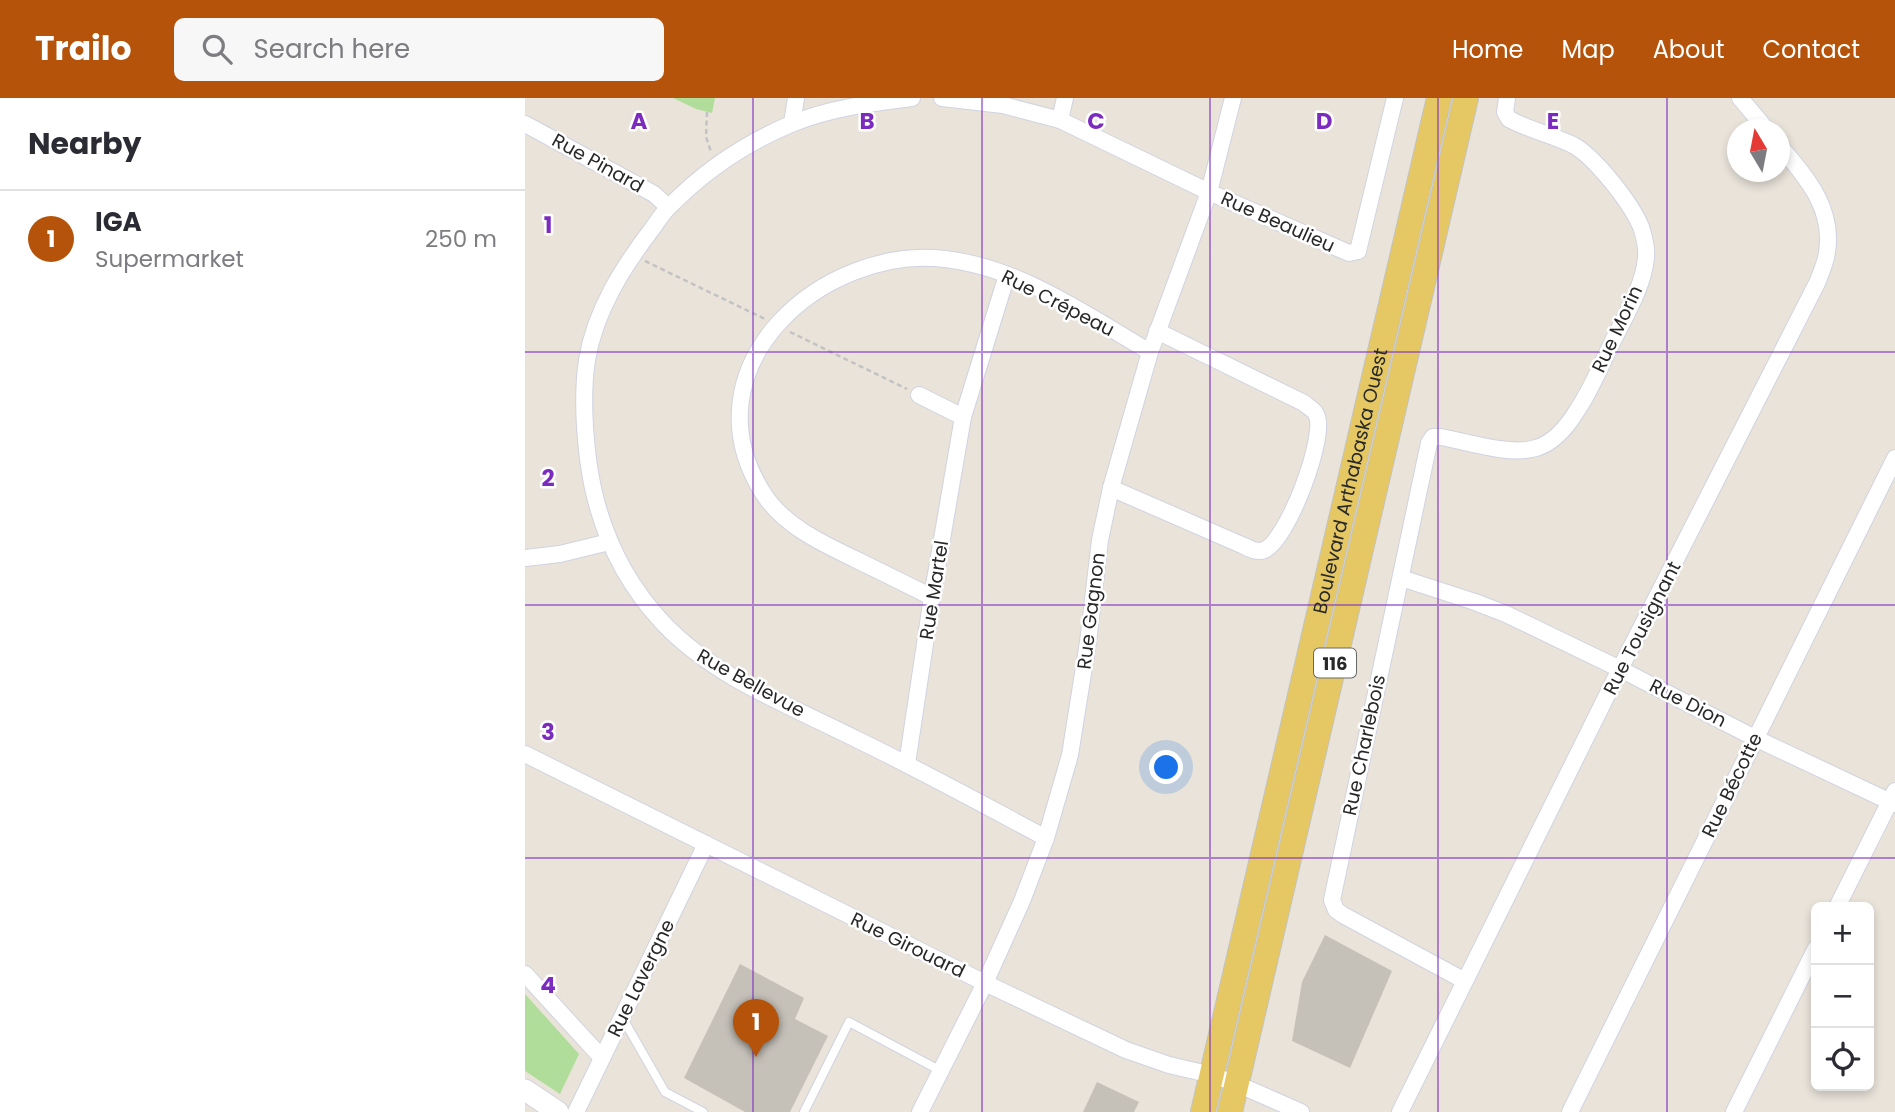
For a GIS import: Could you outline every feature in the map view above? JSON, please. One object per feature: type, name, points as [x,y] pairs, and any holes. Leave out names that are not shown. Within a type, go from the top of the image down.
[{"type":"main road","name":"Boulevard Arthabaska Ouest","points":[[1203,1112],[1439,98]]},
{"type":"main road","name":"Boulevard Arthabaska Ouest","points":[[1230,1112],[1465,98]]},
{"type":"street","points":[[792,123],[796,98]]},
{"type":"street","name":"Rue Bellevue","points":[[912,98],[859,104],[792,123],[717,165],[669,207],[617,280],[599,317],[587,357],[584,396],[590,473],[609,542],[622,568],[639,595],[689,648],[712,666],[907,764],[1046,838]]},
{"type":"street","points":[[942,98],[1003,105],[1060,120],[1209,192]]},
{"type":"street","points":[[1060,120],[1065,98]]},
{"type":"street","name":"Rue Gagnon","points":[[920,1112],[985,983],[1022,901],[1046,838],[1070,755],[1089,642],[1100,540],[1111,488],[1150,352],[1209,192],[1233,98]]},
{"type":"street","name":"Rue Beaulieu","points":[[1209,192],[1349,253],[1358,251],[1395,98]]},
{"type":"street","points":[[1740,98],[1758,119]]},
{"type":"street","name":"Rue Morin","points":[[1433,437],[1521,451],[1538,448],[1551,440],[1564,429],[1579,408],[1638,287],[1643,271],[1646,257],[1641,226],[1600,167],[1574,145],[1509,119],[1506,105]]},
{"type":"street","name":"Rue Pinard","points":[[525,124],[654,194],[669,207]]},
{"type":"street","name":"Rue Tousignant","points":[[1400,1112],[1817,283],[1827,255],[1829,232],[1824,210],[1815,191],[1790,158]]},
{"type":"street","name":"Rue Crépeau","points":[[932,597],[814,538],[785,517],[764,494],[748,464],[740,418],[742,390],[751,363],[762,342],[776,325],[826,284],[864,268],[904,258],[944,259],[983,266],[1007,275],[1068,304],[1150,352]]},
{"type":"street","name":"Rue Martel","points":[[907,764],[963,417],[1007,275]]},
{"type":"street","points":[[1111,488],[1244,547],[1263,551],[1281,535],[1304,486],[1319,428],[1316,414],[1304,403],[1157,331]]},
{"type":"street","points":[[919,395],[963,417]]},
{"type":"street","name":"Rue Charlebois","points":[[1433,437],[1429,443],[1332,900],[1336,910],[1343,915],[1465,981]]},
{"type":"street","name":"Rue Bécotte","points":[[1570,1112],[1895,458]]},
{"type":"street","points":[[525,558],[560,554],[609,542]]},
{"type":"street","name":"Rue Dion","points":[[1401,578],[1506,614],[1755,737],[1893,799]]},
{"type":"street","name":"Rue Girouard","points":[[525,754],[985,983],[1126,1050],[1237,1084],[1301,1112]]},
{"type":"street","points":[[1840,902],[1893,799]]},
{"type":"street","name":"Rue Lavergne","points":[[576,1112],[706,845]]},
{"type":"street","points":[[1734,1112],[1811,958]]},
{"type":"street","points":[[525,974],[602,1058]]},
{"type":"street","points":[[525,1090],[558,1112]]},
{"type":"lane","points":[[622,1017],[666,1092],[703,1112]]},
{"type":"lane","points":[[804,1112],[849,1022],[941,1071]]},
{"type":"path","points":[[707,112],[706,136],[717,165]]},
{"type":"green space","points":[[673,98],[715,98],[712,113]]},
{"type":"green space","points":[[525,994],[579,1054],[560,1094],[525,1071]]},
{"type":"building","points":[[1325,935],[1392,971],[1350,1068],[1292,1041],[1302,982]]},
{"type":"building","points":[[740,964],[804,998],[795,1019],[828,1036],[790,1112],[745,1112],[684,1078]]},
{"type":"building","points":[[1097,1082],[1139,1102],[1134,1112],[1083,1112]]},
{"type":"place","name":"IGA","points":[[756,1057]]}]
